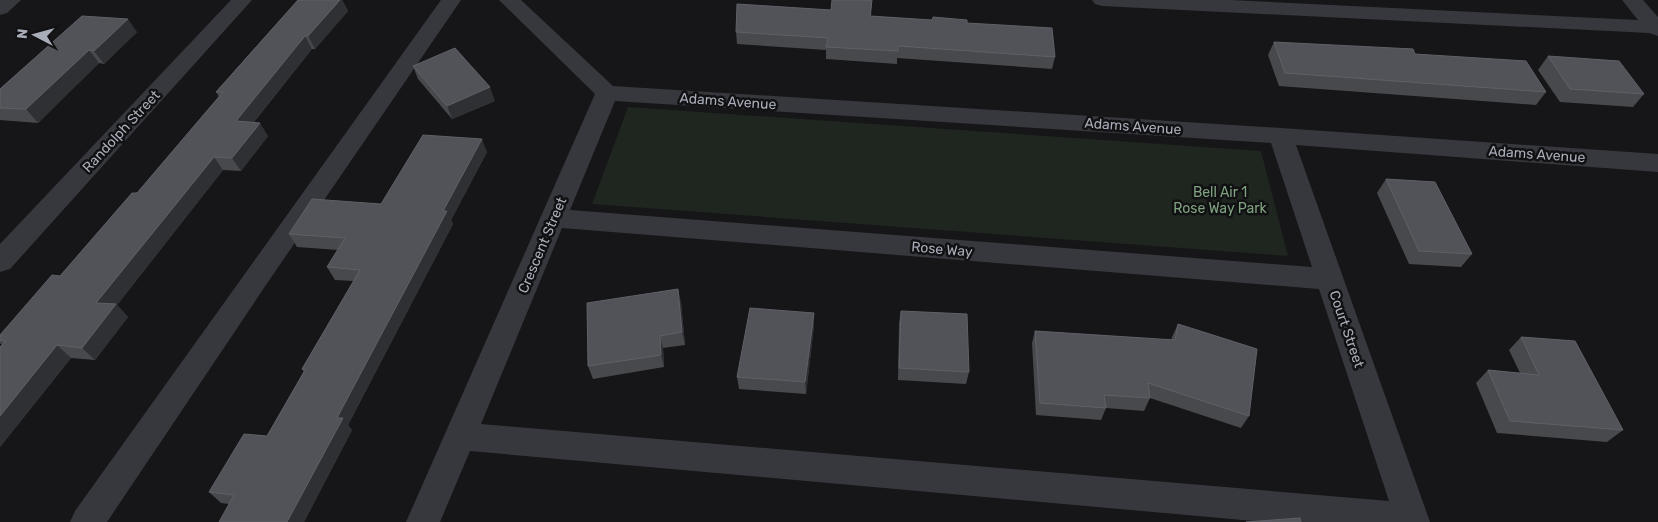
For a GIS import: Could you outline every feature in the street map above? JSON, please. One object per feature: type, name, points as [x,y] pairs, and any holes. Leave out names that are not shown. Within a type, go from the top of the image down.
[{"type":"street","points":[[0,9],[11,0]]},
{"type":"street","name":"Randolph Street","points":[[0,262],[242,0]]},
{"type":"street","points":[[87,522],[258,274],[451,0]]},
{"type":"street","points":[[508,0],[607,93]]},
{"type":"street","points":[[1102,0],[1657,29]]},
{"type":"street","points":[[1632,0],[1657,29]]},
{"type":"street","name":"Adams Avenue","points":[[607,93],[1281,136],[1658,163]]},
{"type":"street","name":"Crescent Street","points":[[423,522],[607,93]]},
{"type":"street","name":"Court Street","points":[[1281,136],[1412,521]]},
{"type":"street","name":"Rose Way","points":[[554,218],[1330,280]]},
{"type":"street","points":[[460,436],[1412,521]]},
{"type":"green space","name":"Bell Air 1 Rose Way Park","points":[[628,107],[1261,151],[1288,256],[592,204]]},
{"type":"building","points":[[298,0],[340,0],[308,36],[305,36],[236,121],[260,123],[232,158],[214,157],[96,303],[116,304],[82,348],[57,345],[0,416],[0,347],[6,341],[0,340],[0,335],[52,275],[60,276],[132,193],[137,193],[223,92],[216,92]]},
{"type":"building","points":[[832,0],[872,0],[870,16],[932,20],[933,17],[967,20],[967,23],[1052,28],[1055,57],[898,46],[898,51],[826,47],[828,38],[736,32],[737,4],[831,10]]},
{"type":"building","points":[[82,16],[128,19],[94,51],[89,50],[26,109],[0,108],[0,89]]},
{"type":"building","points":[[1274,42],[1413,49],[1415,54],[1526,61],[1546,92],[1285,73]]},
{"type":"building","points":[[455,48],[490,87],[447,106],[413,66]]},
{"type":"building","points":[[1548,56],[1619,61],[1644,94],[1570,89]]},
{"type":"building","points":[[423,135],[482,139],[443,211],[447,211],[337,418],[343,418],[287,522],[219,522],[234,495],[209,492],[244,434],[267,436],[305,370],[302,369],[360,270],[327,267],[345,238],[289,234],[312,199],[381,204]]},
{"type":"building","points":[[1386,179],[1435,182],[1472,254],[1419,251]]},
{"type":"building","points":[[678,289],[682,332],[660,336],[661,355],[588,366],[587,303]]},
{"type":"building","points":[[750,308],[814,313],[805,382],[737,377]]},
{"type":"building","points":[[901,311],[967,314],[969,372],[899,368]]},
{"type":"building","points":[[1178,324],[1257,349],[1249,416],[1148,383],[1150,398],[1104,395],[1106,408],[1040,403],[1035,331],[1175,340]]},
{"type":"building","points":[[1521,337],[1575,341],[1623,430],[1510,421],[1488,370],[1539,375]]},
{"type":"building","points":[[1300,518],[1301,522],[1246,522]]}]
